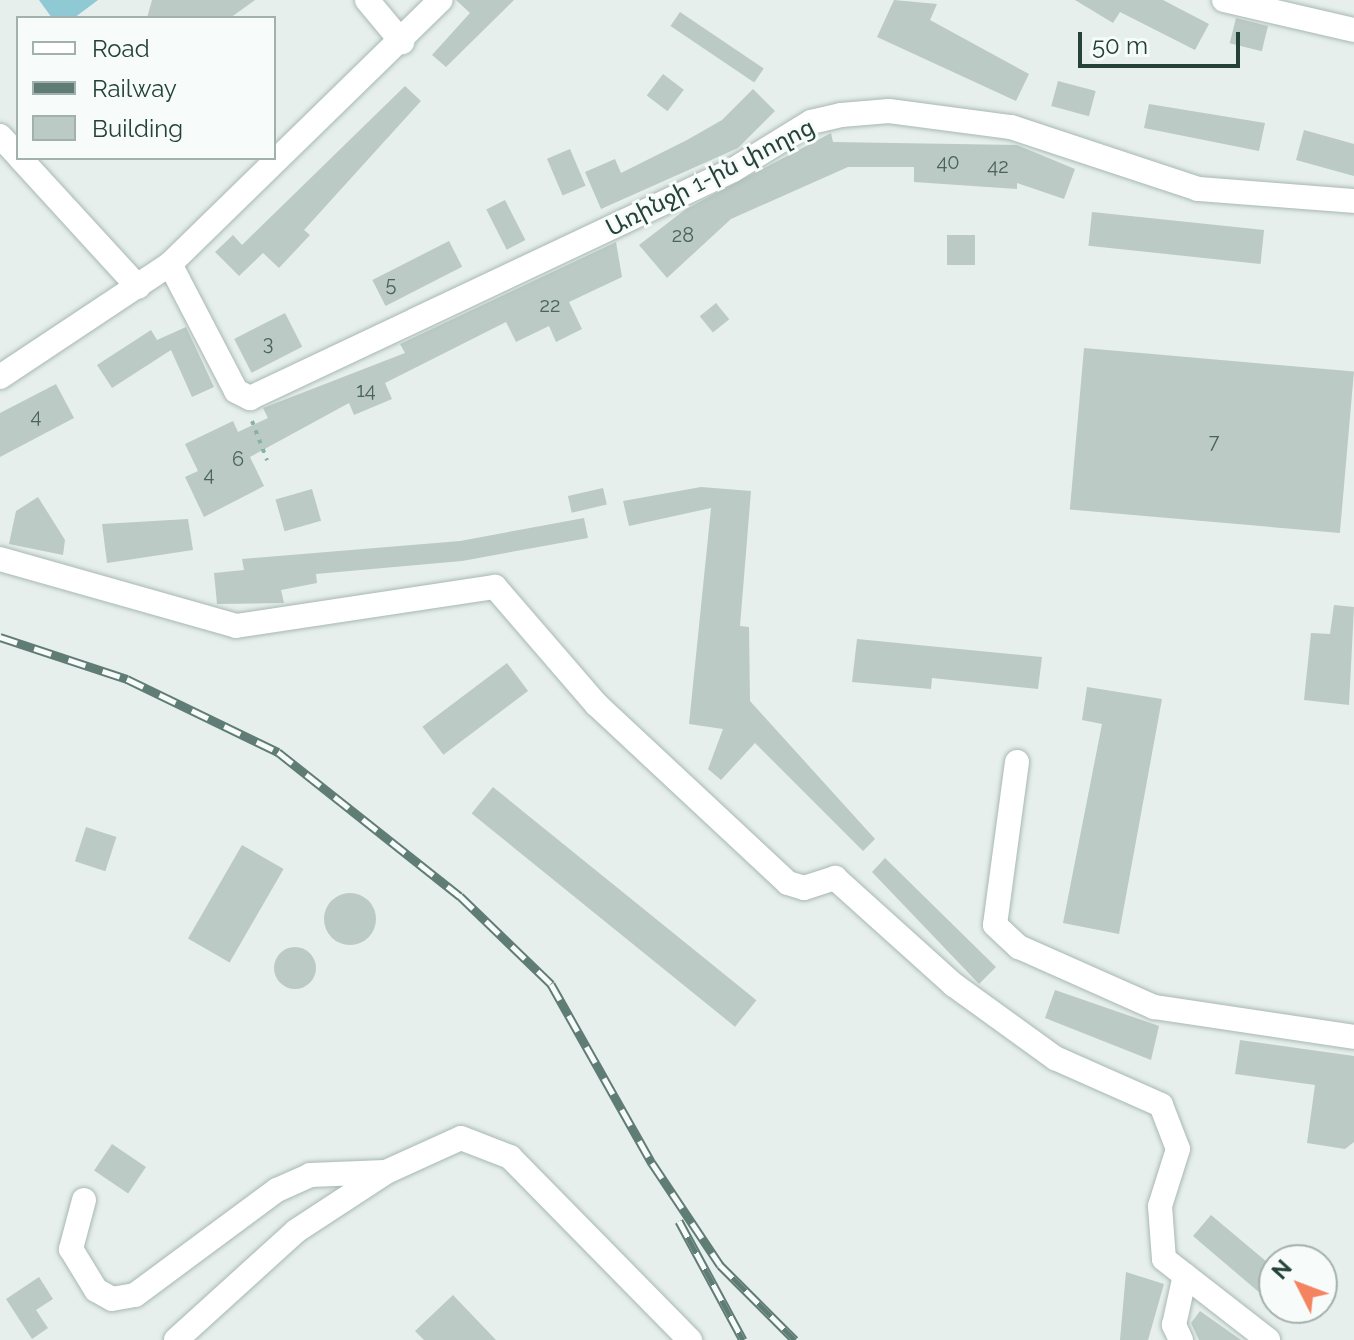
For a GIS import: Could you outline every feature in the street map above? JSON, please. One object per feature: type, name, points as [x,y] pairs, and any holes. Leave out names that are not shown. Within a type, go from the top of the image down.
[{"type":"street","points":[[367,0],[402,42]]},
{"type":"street","points":[[0,377],[170,264],[402,42],[441,0]]},
{"type":"street","points":[[1224,0],[1354,30]]},
{"type":"street","name":"Առինջի 1-ին փողոց","points":[[242,397],[733,170],[811,122],[841,115],[889,111],[1011,127],[1198,189],[1354,201]]},
{"type":"street","points":[[0,136],[16,154]]},
{"type":"street","points":[[22,160],[138,287]]},
{"type":"street","points":[[170,264],[242,397]]},
{"type":"street","points":[[0,559],[236,626],[495,587],[596,704],[788,883],[804,888],[835,878],[954,985],[1055,1058],[1161,1105],[1178,1149],[1160,1206],[1164,1259],[1268,1340]]},
{"type":"street","points":[[1017,762],[995,925],[1019,947],[1154,1007],[1354,1037]]},
{"type":"street","points":[[176,1340],[296,1231],[386,1172],[435,1146],[481,1140],[510,1157],[690,1340]]},
{"type":"street","points":[[84,1200],[71,1249],[96,1290],[112,1299],[135,1295],[277,1190],[310,1175],[386,1172]]},
{"type":"street","points":[[1181,1340],[1174,1325],[1185,1275]]},
{"type":"path","points":[[242,397],[267,460]]},
{"type":"water","points":[[39,0],[98,0],[77,16],[51,16]]},
{"type":"building","points":[[152,0],[255,0],[233,16],[148,16]]},
{"type":"building","points":[[456,0],[514,0],[446,67],[432,55],[470,13]]},
{"type":"building","points":[[894,0],[937,4],[930,20],[1029,74],[1016,101],[877,37]]},
{"type":"building","points":[[1075,0],[1163,0],[1209,24],[1195,50],[1120,12],[1113,23]]},
{"type":"building","points":[[680,12],[764,68],[754,83],[670,26]]},
{"type":"building","points":[[1236,18],[1268,26],[1262,51],[1230,43]]},
{"type":"building","points":[[663,74],[684,90],[668,111],[647,96]]},
{"type":"building","points":[[1058,81],[1096,91],[1089,116],[1051,106]]},
{"type":"building","points":[[405,86],[421,101],[304,230],[310,235],[279,268],[263,253],[239,276],[215,252],[233,235],[242,245]]},
{"type":"building","points":[[753,89],[775,111],[738,148],[601,209],[585,172],[615,159],[621,173],[722,120]]},
{"type":"building","points":[[1149,104],[1265,123],[1259,151],[1144,128]]},
{"type":"building","points":[[1304,130],[1354,144],[1354,176],[1296,160]]},
{"type":"building","points":[[831,133],[833,142],[1017,145],[1075,169],[1064,199],[1017,183],[1017,189],[914,182],[914,167],[848,167],[731,219],[667,278],[639,245],[686,209]]},
{"type":"building","points":[[570,149],[586,186],[563,196],[547,159]]},
{"type":"building","points":[[505,200],[525,240],[507,250],[486,210]]},
{"type":"building","points":[[1092,212],[1264,230],[1260,264],[1088,246]]},
{"type":"building","points":[[947,235],[975,235],[975,265],[947,265]]},
{"type":"building","points":[[449,241],[462,267],[386,306],[372,280]]},
{"type":"building","points":[[616,242],[622,277],[569,302],[582,329],[556,342],[549,326],[516,342],[506,322],[385,383],[392,399],[354,415],[349,403],[250,457],[264,486],[204,517],[185,477],[198,471],[185,444],[233,421],[238,432],[268,418],[263,408],[405,353],[400,344]]},
{"type":"building","points":[[716,303],[729,319],[713,333],[700,316]]},
{"type":"building","points":[[285,313],[302,347],[251,373],[234,339]]},
{"type":"building","points":[[186,327],[214,387],[192,397],[171,350],[112,388],[97,365],[151,330],[157,340]]},
{"type":"building","points":[[1084,348],[1354,372],[1340,533],[1070,509]]},
{"type":"building","points":[[56,384],[74,418],[0,457],[0,413]]},
{"type":"building","points":[[701,487],[751,491],[740,626],[749,627],[750,701],[875,839],[863,851],[755,743],[721,780],[708,769],[723,729],[689,724],[711,508],[629,526],[623,501]]},
{"type":"building","points":[[603,488],[607,505],[572,513],[568,496]]},
{"type":"building","points":[[312,489],[321,521],[285,531],[275,499]]},
{"type":"building","points":[[38,497],[65,540],[63,555],[9,544],[16,511]]},
{"type":"building","points":[[584,518],[588,538],[462,561],[316,574],[317,583],[281,590],[284,603],[217,604],[214,573],[244,570],[242,559],[460,541]]},
{"type":"building","points":[[188,519],[193,550],[107,563],[102,524]]},
{"type":"building","points":[[1334,605],[1354,607],[1349,705],[1304,700],[1311,633],[1330,634]]},
{"type":"building","points":[[857,639],[1042,657],[1038,689],[932,678],[931,689],[852,682]]},
{"type":"building","points":[[507,663],[528,691],[443,755],[422,727]]},
{"type":"building","points":[[1087,687],[1162,699],[1119,934],[1063,923],[1102,724],[1082,720]]},
{"type":"building","points":[[493,787],[756,1000],[735,1027],[472,813]]},
{"type":"building","points":[[86,827],[116,837],[105,871],[75,861]]},
{"type":"building","points":[[242,845],[284,869],[230,963],[188,939]]},
{"type":"building","points":[[885,858],[996,967],[979,984],[872,872]]},
{"type":"building","points":[[350,893],[368,901],[376,919],[368,937],[350,945],[332,937],[324,919],[332,901]]},
{"type":"building","points":[[295,947],[310,953],[316,968],[310,983],[295,989],[280,983],[274,968],[280,953]]},
{"type":"building","points":[[1055,990],[1159,1026],[1151,1060],[1045,1018]]},
{"type":"building","points":[[1240,1040],[1354,1056],[1354,1142],[1345,1149],[1307,1143],[1315,1085],[1235,1074]]},
{"type":"building","points":[[112,1144],[146,1167],[128,1193],[94,1171]]},
{"type":"building","points":[[1211,1215],[1258,1255],[1258,1291],[1193,1236]]},
{"type":"building","points":[[1126,1272],[1164,1284],[1148,1340],[1120,1340]]},
{"type":"building","points":[[39,1277],[53,1299],[36,1310],[48,1328],[32,1339],[6,1299]]},
{"type":"building","points":[[453,1295],[496,1340],[424,1340],[415,1331]]},
{"type":"building","points":[[1200,1311],[1241,1340],[1199,1340],[1191,1323]]},
{"type":"railway","points":[[0,637],[127,679],[278,752],[460,896],[551,984],[652,1163],[720,1265],[795,1340]]},
{"type":"railway","points":[[679,1221],[743,1340]]}]
